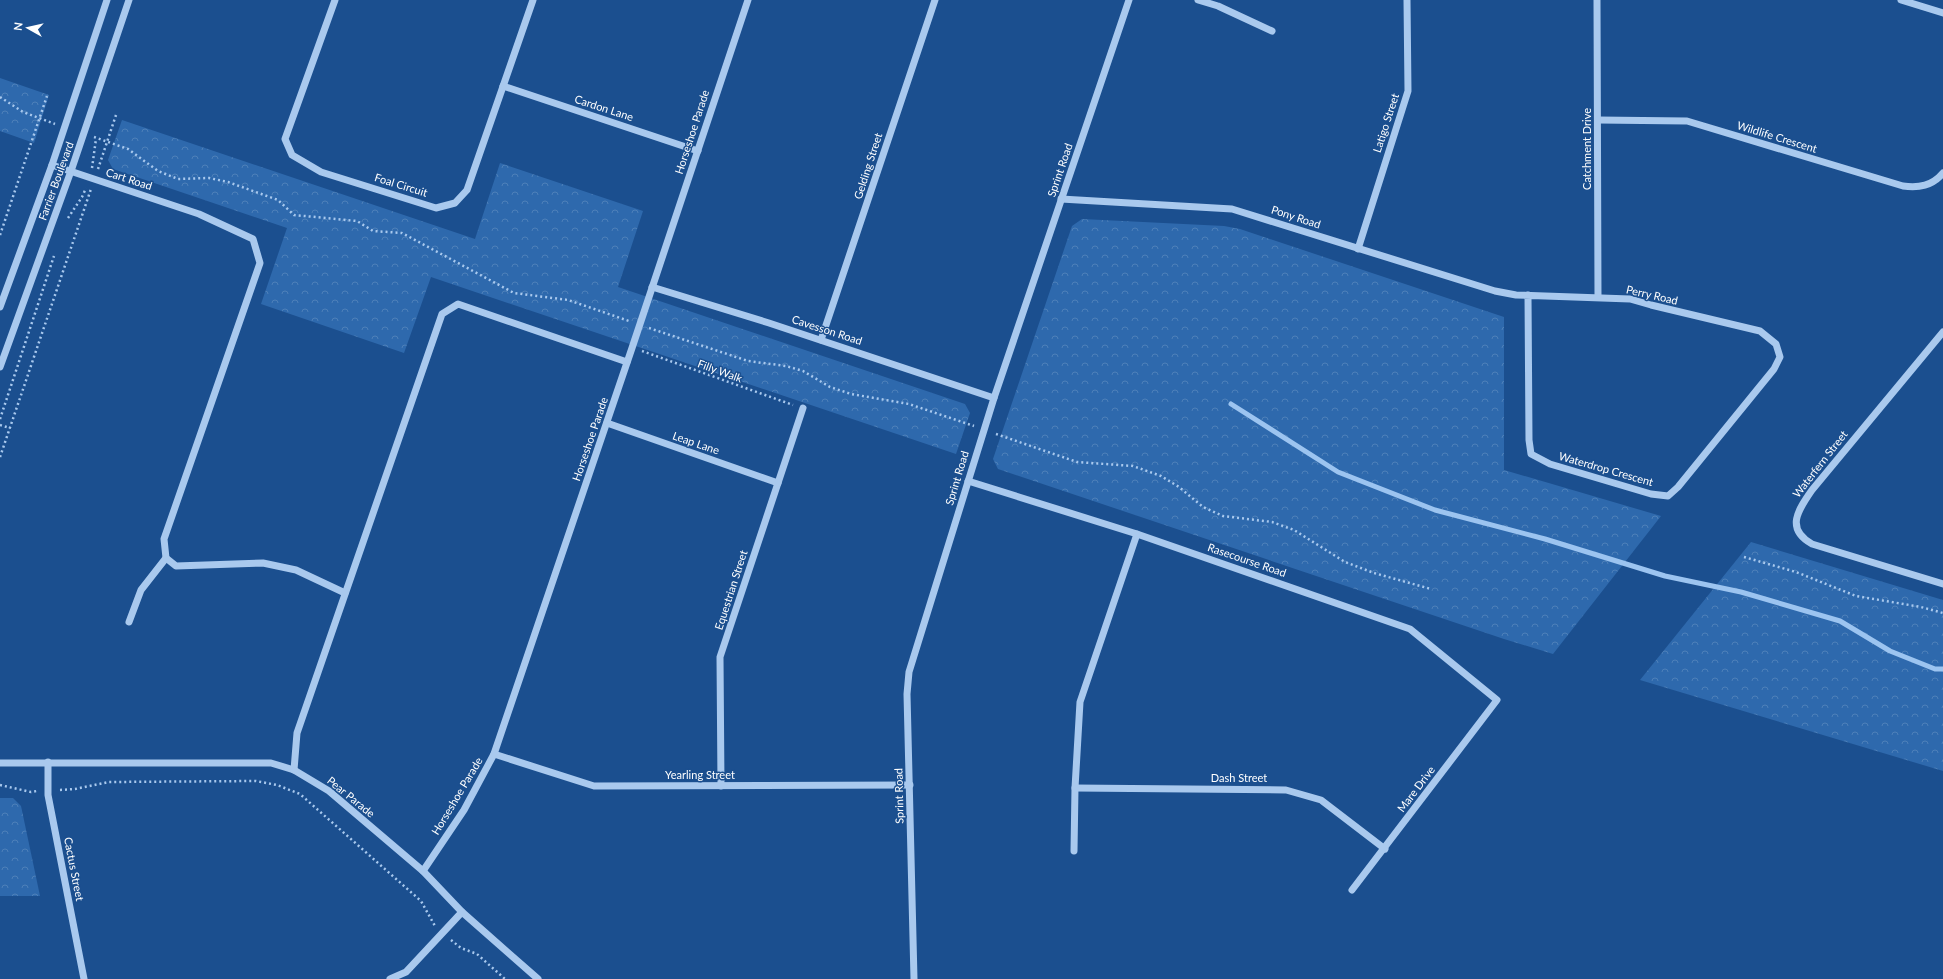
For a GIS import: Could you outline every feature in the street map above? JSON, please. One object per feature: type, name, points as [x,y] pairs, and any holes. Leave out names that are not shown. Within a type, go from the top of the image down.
[{"type":"street","name":"Farrier Boulevard","points":[[0,307],[65,128],[107,0]]},
{"type":"street","name":"Farrier Boulevard","points":[[0,367],[71,172],[129,0]]},
{"type":"street","name":"Foal Circuit","points":[[335,0],[285,140],[292,155],[321,172],[436,208],[455,203],[467,190],[533,0]]},
{"type":"street","name":"Horseshoe Parade","points":[[423,871],[464,810],[494,754],[607,423],[748,0]]},
{"type":"street","name":"Gelding Street","points":[[821,340],[935,0]]},
{"type":"street","name":"Sprint Road","points":[[914,979],[907,694],[909,672],[994,398],[1129,0]]},
{"type":"street","points":[[1198,0],[1219,3],[1272,31]]},
{"type":"street","name":"Latigo Street","points":[[1358,249],[1408,91],[1407,0]]},
{"type":"street","name":"Catchment Drive","points":[[1597,0],[1598,297]]},
{"type":"street","points":[[1901,0],[1943,13]]},
{"type":"street","name":"Cardon Lane","points":[[503,86],[698,150]]},
{"type":"street","name":"Wildlife Crescent","points":[[1598,120],[1687,121],[1903,186],[1918,188],[1937,180],[1943,173]]},
{"type":"street","name":"Cart Road","points":[[52,165],[199,214],[253,239],[260,263],[164,539],[166,558]]},
{"type":"street","name":"Pony Road","points":[[1061,199],[1232,209],[1494,292],[1516,295]]},
{"type":"street","name":"Cavesson Road","points":[[652,287],[821,340],[994,398]]},
{"type":"street","name":"Perry Road","points":[[1516,295],[1630,298],[1651,305],[1760,331],[1776,344]]},
{"type":"street","name":"Waterdrop Crescent","points":[[1528,295],[1529,440],[1532,454],[1550,464],[1651,494],[1668,496],[1678,487],[1774,369],[1780,357],[1776,344]]},
{"type":"street","points":[[294,770],[296,733],[442,314],[458,304],[627,362]]},
{"type":"street","name":"Waterfern Street","points":[[1943,332],[1812,490],[1797,515],[1796,524],[1798,533],[1802,538],[1812,544],[1943,584]]},
{"type":"street","name":"Equestrian Street","points":[[721,786],[720,657],[803,408]]},
{"type":"street","name":"Leap Lane","points":[[607,423],[778,483]]},
{"type":"street","name":"Rasecourse Road","points":[[968,481],[1137,534],[1410,628],[1497,700]]},
{"type":"street","points":[[1074,851],[1075,788],[1080,702],[1137,534]]},
{"type":"street","points":[[129,622],[141,590],[166,558],[176,566],[263,564],[296,570],[345,593]]},
{"type":"street","name":"Mare Drive","points":[[1352,890],[1497,700]]},
{"type":"street","name":"Yearling Street","points":[[494,754],[594,786],[910,785]]},
{"type":"street","name":"Cactus Street","points":[[48,762],[48,790],[84,979]]},
{"type":"street","name":"Pear Parade","points":[[0,763],[271,762],[294,770],[329,791],[423,871],[462,912],[538,979]]},
{"type":"street","name":"Dash Street","points":[[1075,788],[1286,790],[1321,800],[1385,848]]},
{"type":"street","points":[[390,979],[406,972],[462,912]]},
{"type":"path","points":[[0,234],[47,96]]},
{"type":"path","points":[[0,97],[23,112],[39,120],[65,128]]},
{"type":"path","points":[[0,458],[92,179],[116,116]]},
{"type":"path","points":[[66,222],[92,179],[98,131]]},
{"type":"path","points":[[84,133],[128,149],[158,171],[178,179],[209,178],[228,182],[278,200],[294,215],[357,221],[373,231],[402,233],[514,293],[568,300],[748,361],[786,366],[802,371],[830,388],[851,394],[909,404],[1077,462],[1133,466],[1161,476],[1179,486],[1203,507],[1222,516],[1272,522],[1294,530],[1345,562],[1374,574],[1431,589]]},
{"type":"path","points":[[0,419],[56,251]]},
{"type":"path","name":"Filly Walk","points":[[632,348],[803,408]]},
{"type":"path","points":[[0,425],[10,428]]},
{"type":"path","points":[[1744,558],[1796,572],[1856,596],[1921,607],[1943,613]]},
{"type":"path","points":[[0,785],[30,792],[75,789],[109,782],[256,781],[277,785],[300,794],[421,901],[432,922],[442,933],[461,948],[477,954],[505,979]]},
{"type":"green space","points":[[0,78],[49,95],[34,143],[0,131]]},
{"type":"green space","points":[[122,120],[475,239],[500,163],[643,211],[618,287],[965,404],[970,413],[956,454],[431,277],[404,353],[261,304],[287,228],[113,169],[108,160]]},
{"type":"green space","points":[[1082,219],[1224,226],[1240,229],[1504,317],[1504,470],[1661,516],[1553,654],[1504,639],[998,469],[993,459],[1072,226]]},
{"type":"green space","points":[[1751,542],[1943,600],[1943,771],[1640,680]]},
{"type":"green space","points":[[0,798],[13,798],[21,806],[40,896],[0,896]]},
{"type":"waterway","points":[[1231,404],[1338,472],[1435,510],[1545,539],[1665,576],[1741,592],[1840,621],[1890,651],[1935,669],[1943,669]]}]
